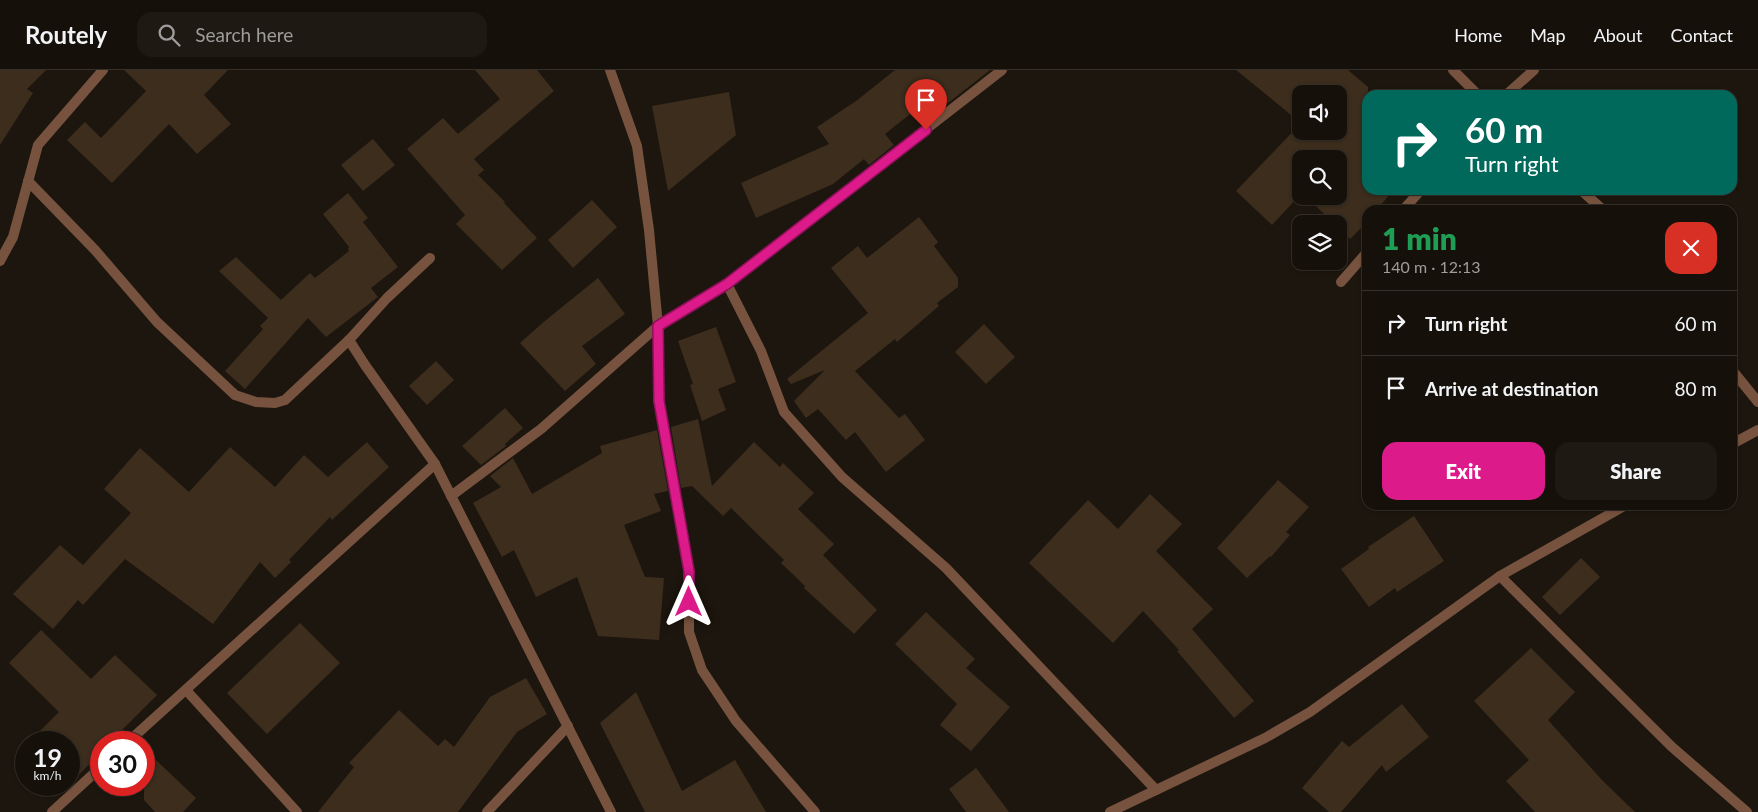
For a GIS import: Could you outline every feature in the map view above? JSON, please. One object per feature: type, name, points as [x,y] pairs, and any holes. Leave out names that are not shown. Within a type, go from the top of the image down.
[{"type":"street","points":[[0,261],[13,237],[38,145],[103,70]]},
{"type":"street","points":[[610,70],[637,146],[649,230],[658,326],[659,401],[689,571],[689,632],[702,670],[736,721],[815,812]]},
{"type":"street","points":[[451,496],[541,429],[658,326],[727,284],[1002,70]]},
{"type":"street","points":[[1453,70],[1473,90]]},
{"type":"street","points":[[1512,90],[1534,70]]},
{"type":"street","points":[[28,182],[95,250],[157,322],[234,395],[256,402],[275,403],[285,400],[349,340],[387,298],[430,258]]},
{"type":"street","points":[[1407,205],[1416,195]]},
{"type":"street","points":[[1586,195],[1597,205]]},
{"type":"street","points":[[1341,282],[1362,258]]},
{"type":"street","points":[[727,284],[761,351],[784,412],[842,477],[946,568],[1156,790]]},
{"type":"street","points":[[349,340],[365,366],[435,464],[611,812]]},
{"type":"street","points":[[1737,376],[1758,402]]},
{"type":"street","points":[[1737,441],[1758,430]]},
{"type":"street","points":[[140,731],[435,464]]},
{"type":"street","points":[[1110,812],[1264,738],[1310,712],[1500,576],[1617,510]]},
{"type":"street","points":[[1500,576],[1672,746],[1747,812]]},
{"type":"street","points":[[186,690],[297,812]]},
{"type":"street","points":[[487,812],[568,726]]},
{"type":"street","points":[[52,812],[90,777]]},
{"type":"building","points":[[0,70],[46,70],[27,89],[33,93],[0,145]]},
{"type":"building","points":[[124,70],[228,70],[204,95],[231,124],[197,154],[169,124],[112,183],[67,140],[85,122],[101,138],[146,91]]},
{"type":"building","points":[[475,70],[537,70],[554,91],[474,159],[484,170],[478,175],[537,238],[502,270],[456,224],[465,215],[407,149],[443,118],[458,134],[500,99]]},
{"type":"building","points":[[895,70],[990,70],[948,103],[938,92],[885,134],[894,145],[869,165],[864,159],[833,184],[756,218],[741,183],[829,144],[817,127],[856,101]]},
{"type":"building","points":[[1236,70],[1348,70],[1368,87],[1368,90],[1362,90],[1362,195],[1389,195],[1381,205],[1362,205],[1362,227],[1350,239],[1347,236],[1347,215],[1325,215],[1315,205],[1347,205],[1347,150],[1292,150],[1292,204],[1272,225],[1236,191],[1292,132],[1292,140],[1347,140],[1347,85],[1292,85],[1292,116]]},
{"type":"building","points":[[729,92],[736,135],[668,191],[652,106]]},
{"type":"building","points":[[373,139],[395,165],[363,191],[341,165]]},
{"type":"building","points":[[348,193],[368,218],[363,222],[398,267],[371,288],[378,297],[326,337],[308,318],[245,389],[225,371],[263,329],[260,326],[268,318],[219,271],[236,257],[281,300],[310,273],[315,278],[349,251],[349,247],[323,214]]},
{"type":"building","points":[[592,200],[617,227],[573,268],[548,240]]},
{"type":"building","points":[[919,217],[938,242],[934,246],[958,278],[958,287],[937,303],[939,306],[897,342],[895,339],[855,371],[899,418],[905,414],[925,440],[886,472],[855,432],[846,440],[818,409],[806,418],[794,401],[825,370],[791,384],[787,379],[868,313],[831,268],[858,246],[867,258]]},
{"type":"building","points":[[598,278],[625,314],[582,346],[596,364],[565,391],[520,343]]},
{"type":"building","points":[[984,324],[1015,357],[986,384],[955,352]]},
{"type":"building","points":[[716,327],[736,382],[718,389],[726,410],[702,421],[690,385],[693,384],[678,341]]},
{"type":"building","points":[[436,361],[454,380],[427,405],[409,386]]},
{"type":"building","points":[[505,408],[523,428],[505,444],[506,446],[481,465],[462,446]]},
{"type":"building","points":[[698,419],[712,486],[754,442],[780,467],[783,463],[814,493],[798,509],[834,544],[823,555],[877,610],[854,634],[804,588],[805,586],[781,563],[784,560],[731,508],[723,516],[692,486],[681,488],[671,427]]},
{"type":"building","points":[[657,430],[668,491],[654,494],[661,511],[624,525],[645,577],[664,578],[659,640],[598,636],[577,577],[536,597],[514,550],[502,557],[473,503],[501,487],[490,476],[513,458],[532,494],[602,453],[600,446]]},
{"type":"building","points":[[367,442],[389,467],[332,520],[330,517],[289,560],[291,562],[275,578],[260,562],[213,624],[125,559],[83,605],[78,600],[53,629],[13,594],[60,545],[83,565],[131,513],[104,489],[140,448],[189,492],[230,447],[275,487],[304,455],[328,477]]},
{"type":"building","points":[[1278,480],[1309,507],[1286,532],[1290,535],[1271,557],[1247,578],[1217,548]]},
{"type":"building","points":[[1150,494],[1182,524],[1156,551],[1213,609],[1192,629],[1254,701],[1234,718],[1177,651],[1179,650],[1143,611],[1113,643],[1029,563],[1088,500],[1118,529]]},
{"type":"building","points":[[1414,516],[1444,561],[1397,592],[1395,588],[1369,607],[1341,569],[1369,549],[1368,547]]},
{"type":"building","points":[[1581,558],[1600,577],[1560,615],[1542,597]]},
{"type":"building","points":[[926,612],[975,659],[966,668],[1010,707],[971,751],[940,725],[957,704],[895,644]]},
{"type":"building","points":[[300,623],[340,663],[267,734],[227,693]]},
{"type":"building","points":[[41,630],[91,679],[115,655],[157,695],[121,731],[90,731],[90,763],[80,774],[80,731],[40,731],[59,712],[9,663]]},
{"type":"building","points":[[1531,648],[1575,692],[1548,720],[1602,780],[1635,812],[1535,812],[1506,781],[1529,760],[1474,701]]},
{"type":"building","points":[[526,678],[547,714],[517,732],[458,812],[318,812],[354,767],[349,763],[399,710],[438,746],[445,739],[454,747],[490,697]]},
{"type":"building","points":[[636,692],[682,791],[735,760],[766,812],[645,812],[600,723]]},
{"type":"building","points":[[1402,704],[1429,737],[1386,772],[1382,765],[1341,812],[1329,812],[1302,788],[1342,741],[1349,747]]},
{"type":"building","points":[[155,761],[196,798],[183,812],[155,812],[144,800],[144,796],[155,796]]},
{"type":"building","points":[[976,768],[1009,812],[966,812],[949,789]]},
{"type":"route","points":[[689,602],[689,571],[659,401],[658,326],[727,284],[926,130]]}]
